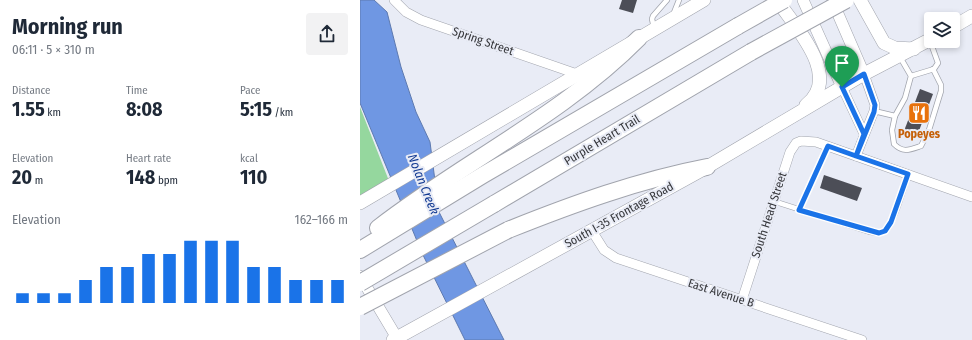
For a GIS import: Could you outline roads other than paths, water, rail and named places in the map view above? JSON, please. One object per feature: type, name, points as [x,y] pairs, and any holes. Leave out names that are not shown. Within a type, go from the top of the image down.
[{"type":"highway","points":[[360,250],[483,175],[784,0]]},
{"type":"highway","name":"Purple Heart Trail","points":[[360,283],[751,52],[846,0]]},
{"type":"highway","points":[[360,243],[409,204],[545,115],[615,62],[639,38]]},
{"type":"highway","points":[[360,308],[508,230],[576,202],[686,171],[707,167]]},
{"type":"main road","points":[[360,203],[704,0]]},
{"type":"main road","points":[[777,0],[817,60],[820,76],[818,90],[810,102],[779,125]]},
{"type":"main road","points":[[860,0],[884,43],[895,48],[914,49]]},
{"type":"main road","points":[[960,23],[972,16]]},
{"type":"main road","name":"South I-35 Frontage Road","points":[[396,339],[707,167],[864,74],[900,57],[924,43]]},
{"type":"street","name":"Spring Street","points":[[394,0],[402,9],[421,20],[577,74]]},
{"type":"street","points":[[803,0],[864,134]]},
{"type":"street","points":[[832,0],[864,74],[875,105],[874,112],[856,156]]},
{"type":"street","name":"South Head Street","points":[[742,300],[790,152],[796,143],[808,141],[828,146]]},
{"type":"street","points":[[828,146],[972,197]]},
{"type":"street","name":"East Avenue B","points":[[592,230],[604,250],[616,258],[862,340]]},
{"type":"street","points":[[360,276],[396,339]]},
{"type":"lane","points":[[654,30],[652,19],[653,16],[667,0]]},
{"type":"lane","points":[[671,20],[679,0]]},
{"type":"lane","points":[[911,76],[933,69],[938,63],[933,48]]},
{"type":"lane","points":[[900,57],[911,76],[904,98],[895,116],[892,130],[894,144],[900,150],[908,151],[921,146],[929,130],[941,91],[941,85],[933,69]]},
{"type":"lane","points":[[874,112],[895,116]]},
{"type":"lane","points":[[799,210],[828,146]]},
{"type":"lane","points":[[773,201],[870,232],[879,233],[885,231],[891,222],[908,174]]},
{"type":"water","name":"Nolan Creek","points":[[360,0],[374,0],[387,12],[401,67],[416,112],[430,142],[439,212],[504,340],[465,340],[422,253],[360,103]]},
{"type":"place","name":"Popeyes","points":[[919,113]]}]
